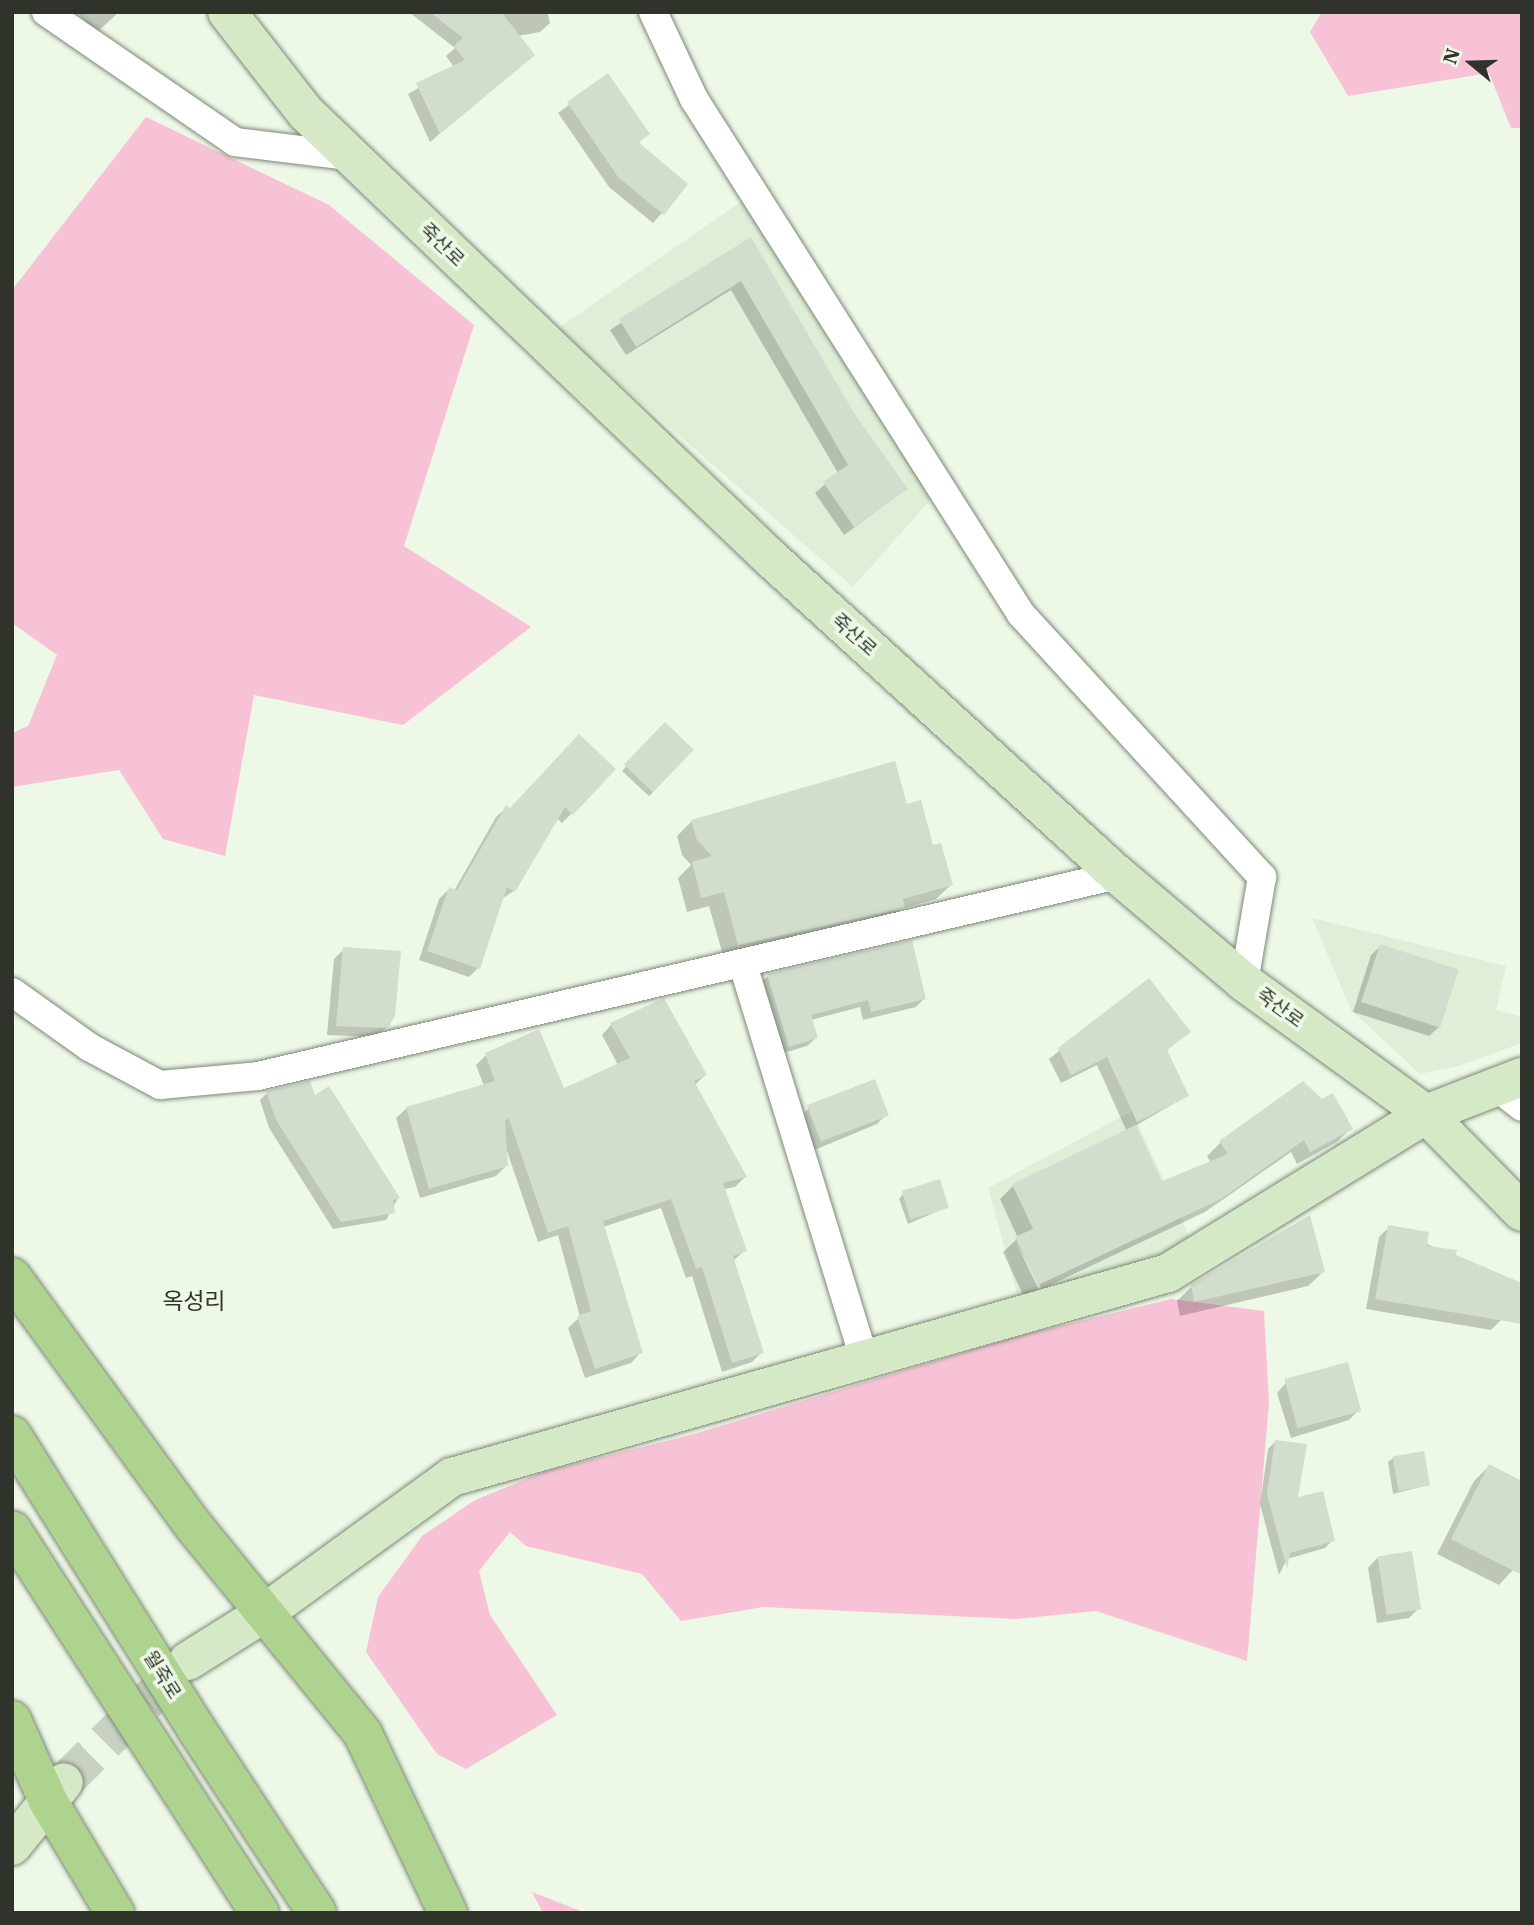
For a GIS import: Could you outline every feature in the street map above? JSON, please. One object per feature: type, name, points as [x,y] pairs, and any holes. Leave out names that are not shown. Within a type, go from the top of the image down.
[{"type":"main road","points":[[12,1277],[192,1524],[363,1734],[448,1913]]},
{"type":"main road","name":"월죽로","points":[[12,1435],[194,1727],[317,1913]]},
{"type":"main road","points":[[12,1530],[260,1913]]},
{"type":"main road","points":[[12,1720],[56,1792],[115,1913]]},
{"type":"street","points":[[46,12],[235,142],[349,156]]},
{"type":"street","name":"죽산로","points":[[227,12],[306,113],[766,554],[1118,875],[1244,982],[1426,1115],[1522,1212]]},
{"type":"street","points":[[653,12],[694,99],[1021,614],[1262,877],[1244,982]]},
{"type":"street","points":[[12,992],[89,1047],[160,1085],[258,1076],[743,965],[1118,875]]},
{"type":"street","points":[[743,965],[864,1359]]},
{"type":"street","points":[[188,1661],[266,1612],[452,1477],[1168,1273],[1426,1115],[1514,1091]]},
{"type":"street","points":[[12,1846],[56,1792]]},
{"type":"shaded area","points":[[1322,12],[1522,12],[1522,128],[1511,128],[1489,73],[1348,96],[1310,32]]},
{"type":"shaded area","points":[[146,117],[329,205],[474,325],[404,546],[531,627],[403,725],[254,695],[225,856],[163,839],[119,770],[12,787],[12,733],[28,726],[57,655],[12,623],[12,290]]},
{"type":"shaded area","points":[[742,201],[932,498],[853,587],[557,329]]},
{"type":"shaded area","points":[[1312,918],[1506,966],[1496,1010],[1522,1017],[1522,1043],[1458,1066],[1420,1074],[1351,1010]]},
{"type":"shaded area","points":[[1132,1111],[1193,1244],[1142,1267],[1019,1300],[988,1188]]},
{"type":"shaded area","points":[[1171,1299],[1264,1311],[1269,1403],[1247,1661],[1096,1611],[1015,1619],[763,1607],[681,1621],[642,1574],[526,1546],[510,1532],[479,1571],[490,1615],[557,1715],[466,1769],[437,1754],[366,1652],[378,1597],[422,1536],[475,1500],[546,1471],[690,1435],[1015,1337]]},
{"type":"shaded area","points":[[532,1892],[586,1913],[543,1913]]},
{"type":"building","points":[[430,12],[501,12],[535,55],[440,134],[416,83],[465,60],[454,46],[463,38]]},
{"type":"building","points":[[608,73],[650,134],[638,142],[688,184],[664,215],[618,177],[567,102]]},
{"type":"building","points":[[751,237],[854,413],[908,489],[854,527],[823,482],[848,465],[741,281],[636,347],[619,319]]},
{"type":"building","points":[[665,722],[694,750],[653,792],[624,764]]},
{"type":"building","points":[[579,734],[616,769],[573,815],[565,807],[515,892],[507,887],[480,969],[427,951],[449,887],[457,890],[506,805],[510,808]]},
{"type":"building","points":[[895,761],[907,804],[921,800],[933,845],[941,843],[953,885],[903,899],[905,908],[738,945],[724,892],[701,898],[692,862],[712,856],[697,840],[691,820]]},
{"type":"building","points":[[912,940],[926,999],[871,1012],[868,1000],[811,1015],[818,1038],[789,1047],[767,974]]},
{"type":"building","points":[[1380,944],[1459,970],[1440,1028],[1361,1002]]},
{"type":"building","points":[[343,947],[401,951],[395,1016],[388,1028],[336,1026]]},
{"type":"building","points":[[1149,978],[1191,1032],[1167,1050],[1189,1096],[1137,1122],[1107,1057],[1071,1075],[1058,1048]]},
{"type":"building","points":[[664,998],[707,1075],[694,1081],[747,1177],[723,1183],[747,1251],[733,1256],[764,1353],[732,1363],[702,1267],[696,1269],[671,1199],[603,1221],[643,1353],[595,1369],[577,1316],[591,1311],[568,1226],[548,1233],[509,1119],[505,1120],[508,1166],[429,1189],[406,1107],[495,1081],[485,1053],[539,1029],[564,1088],[630,1058],[610,1023]]},
{"type":"building","points":[[875,1079],[889,1115],[821,1142],[807,1105]]},
{"type":"building","points":[[310,1081],[315,1095],[329,1086],[400,1198],[393,1200],[395,1213],[341,1222],[276,1120],[266,1091]]},
{"type":"building","points":[[1303,1081],[1322,1099],[1333,1093],[1353,1129],[1310,1152],[1304,1140],[1221,1199],[1038,1285],[1015,1237],[1033,1229],[1012,1184],[1136,1125],[1162,1181],[1228,1154],[1219,1141]]},
{"type":"building","points":[[940,1179],[949,1208],[911,1219],[902,1191]]},
{"type":"building","points":[[1310,1215],[1325,1272],[1194,1302],[1191,1285]]},
{"type":"building","points":[[1388,1225],[1429,1232],[1427,1246],[1457,1250],[1456,1255],[1522,1283],[1522,1324],[1375,1299]]},
{"type":"building","points":[[1348,1362],[1361,1411],[1297,1428],[1284,1379]]},
{"type":"building","points":[[1275,1440],[1307,1444],[1298,1497],[1323,1491],[1335,1541],[1290,1553],[1287,1569],[1267,1494]]},
{"type":"building","points":[[1424,1451],[1430,1485],[1399,1491],[1392,1457]]},
{"type":"building","points":[[1489,1464],[1522,1481],[1522,1575],[1451,1539]]},
{"type":"building","points":[[1412,1551],[1421,1609],[1387,1615],[1377,1556]]},
{"type":"tunnel","points":[[64,1782],[188,1661]]},
{"type":"district","name":"옥성리","points":[[194,1300]]}]
